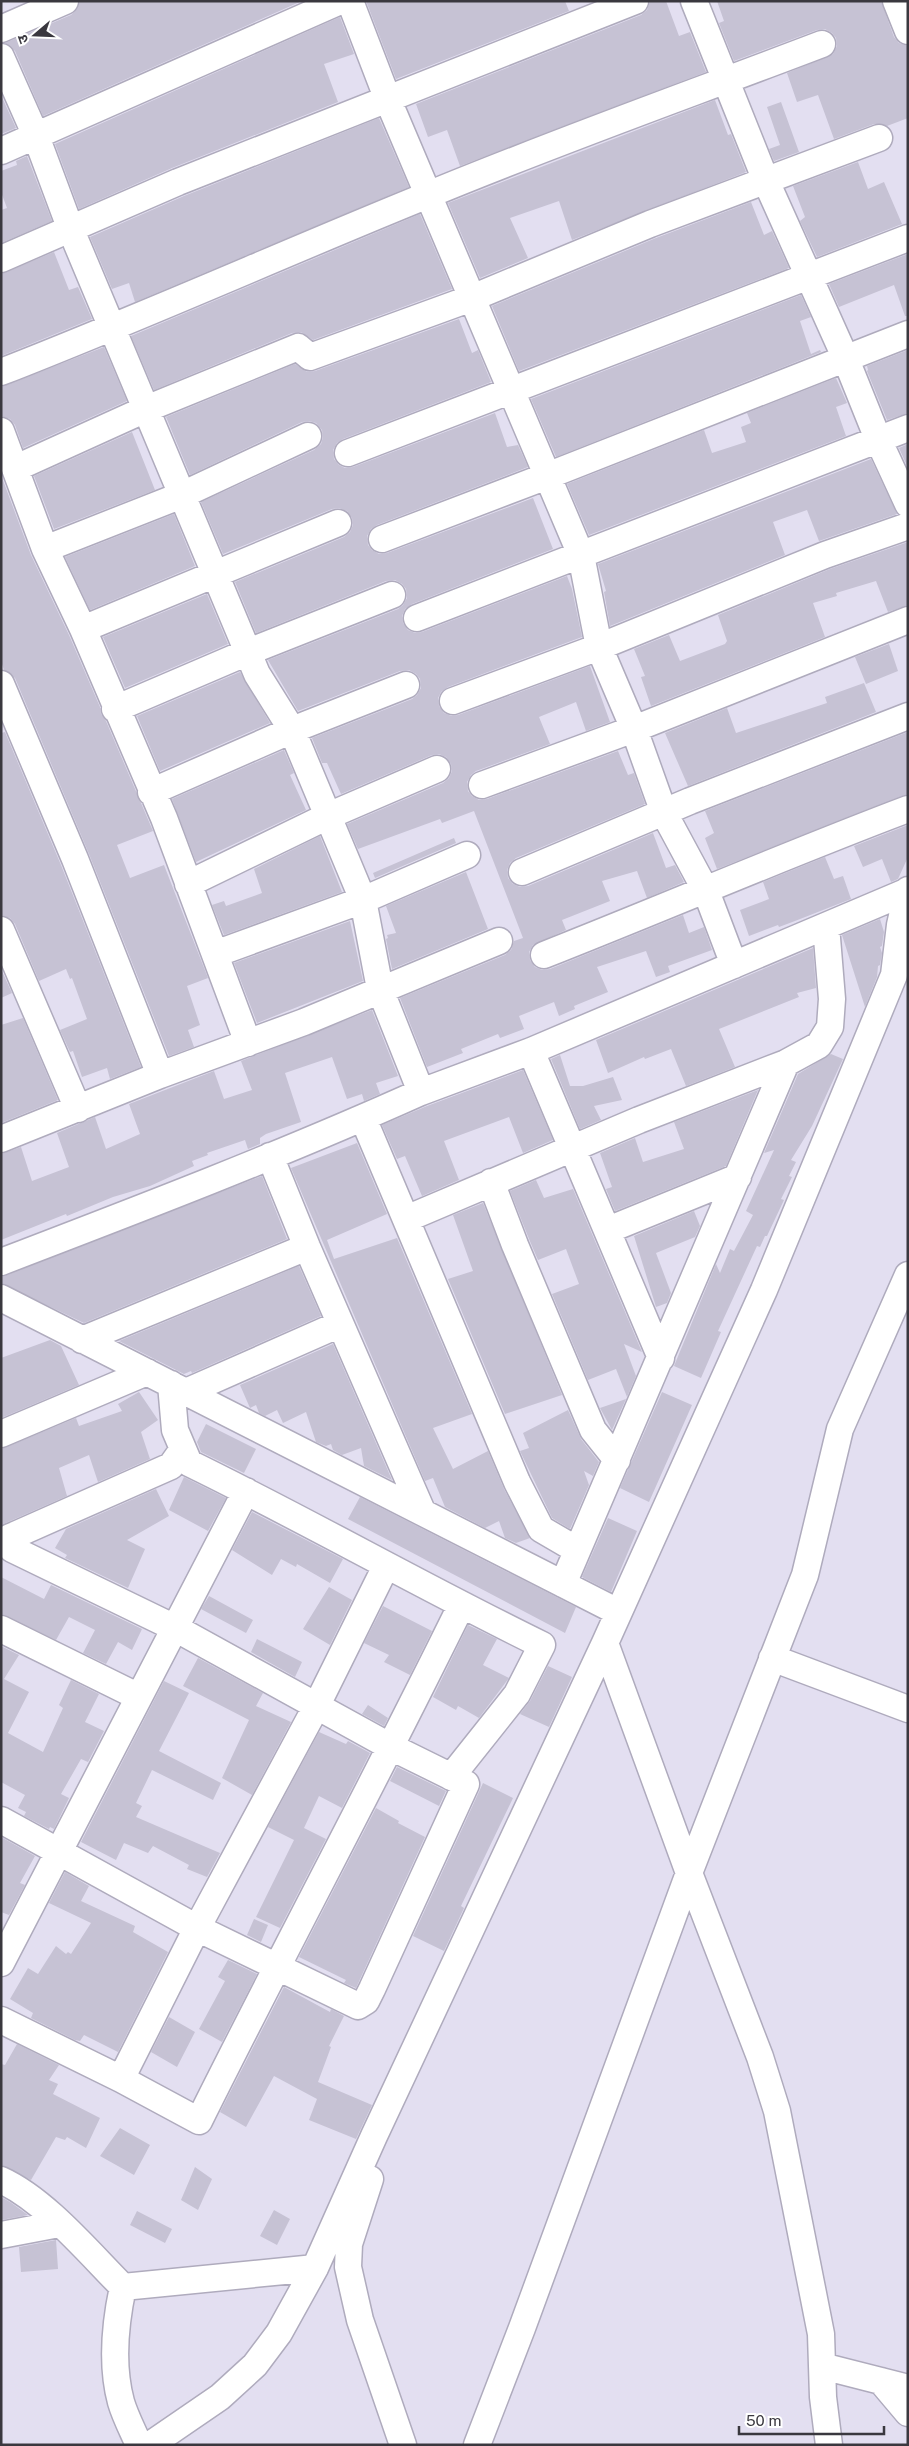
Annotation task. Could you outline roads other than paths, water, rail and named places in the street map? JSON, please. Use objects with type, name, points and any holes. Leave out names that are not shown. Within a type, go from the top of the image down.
[{"type":"street","points":[[1,29],[65,1]]},
{"type":"street","points":[[1,151],[340,1]]},
{"type":"street","points":[[350,1],[388,100],[581,555],[599,647],[634,729],[664,813],[706,891],[734,965]]},
{"type":"street","points":[[1,259],[178,182],[635,1]]},
{"type":"street","points":[[694,1],[766,181],[810,277],[878,439],[908,504]]},
{"type":"street","points":[[896,1],[908,31]]},
{"type":"street","points":[[1,372],[112,329],[428,195],[619,119],[822,44]]},
{"type":"street","points":[[1,57],[36,136],[71,230],[257,674],[292,730],[363,900],[380,989],[421,1092]]},
{"type":"street","points":[[16,468],[146,409],[298,346],[310,357],[472,298],[650,224],[879,138]]},
{"type":"street","points":[[348,453],[908,238]]},
{"type":"street","points":[[382,539],[908,334]]},
{"type":"street","points":[[418,618],[908,428]]},
{"type":"street","points":[[1,431],[45,549],[83,629],[115,709],[164,818],[248,1043]]},
{"type":"street","points":[[45,549],[182,495],[308,436]]},
{"type":"street","points":[[83,629],[338,523]]},
{"type":"street","points":[[453,701],[599,647],[825,555],[908,526]]},
{"type":"street","points":[[115,709],[248,652],[392,595]]},
{"type":"street","points":[[482,785],[634,729],[908,620]]},
{"type":"street","points":[[1,684],[75,859],[160,1075]]},
{"type":"street","points":[[151,792],[292,730],[406,685]]},
{"type":"street","points":[[522,872],[838,742],[908,716]]},
{"type":"street","points":[[188,884],[328,816],[437,769]]},
{"type":"street","points":[[544,955],[706,891],[819,842],[908,809]]},
{"type":"street","points":[[216,954],[363,900],[468,855]]},
{"type":"street","points":[[1,1262],[270,1156],[421,1092],[531,1051],[908,891]]},
{"type":"street","points":[[150,2445],[220,2397],[254,2365],[279,2333],[315,2268],[374,2136],[605,1642],[764,1290],[894,975],[900,925],[908,891]]},
{"type":"street","points":[[406,1219],[491,1182],[786,1063],[819,1045],[830,1027],[832,999],[826,926]]},
{"type":"street","points":[[1,930],[78,1109]]},
{"type":"street","points":[[1,1138],[160,1075],[304,1022],[499,941]]},
{"type":"street","points":[[531,1051],[574,1148],[661,1358]]},
{"type":"street","points":[[563,1584],[786,1063]]},
{"type":"street","points":[[363,1118],[517,1482],[541,1529],[577,1550]]},
{"type":"street","points":[[270,1156],[307,1247],[422,1511]]},
{"type":"street","points":[[608,1230],[738,1177]]},
{"type":"street","points":[[491,1182],[515,1246],[593,1430],[617,1460]]},
{"type":"street","points":[[82,1340],[307,1247]]},
{"type":"street","points":[[477,2445],[522,2328],[689,1873],[805,1575],[840,1429],[908,1275]]},
{"type":"street","points":[[1,1298],[618,1612]]},
{"type":"street","points":[[1,1322],[25,1311]]},
{"type":"street","points":[[179,1388],[340,1324]]},
{"type":"street","points":[[1,1434],[147,1372]]},
{"type":"street","points":[[179,1388],[175,1430],[188,1463],[246,1491],[461,1606],[542,1645],[518,1694],[451,1777]]},
{"type":"street","points":[[1,1820],[60,1850],[197,1928],[358,2006],[366,2001],[466,1784],[316,1707],[175,1628],[12,1549],[8,1541],[15,1535],[171,1466],[183,1449]]},
{"type":"street","points":[[1,1963],[10,1924],[60,1850],[246,1491]]},
{"type":"street","points":[[121,2078],[197,1928],[316,1707],[386,1566]]},
{"type":"street","points":[[1,2020],[121,2078],[199,2121],[276,1966],[392,1747],[461,1606]]},
{"type":"street","points":[[1,1629],[139,1697]]},
{"type":"street","points":[[605,1642],[689,1873],[760,2057],[777,2111],[822,2334],[822,2397],[829,2445]]},
{"type":"street","points":[[772,1658],[908,1709]]},
{"type":"street","points":[[374,2136],[371,2177],[349,2244],[348,2267],[360,2320],[403,2445]]},
{"type":"street","points":[[3,2182],[34,2201],[123,2287]]},
{"type":"street","points":[[1,2235],[59,2224]]},
{"type":"street","points":[[123,2287],[315,2268]]},
{"type":"street","points":[[123,2287],[115,2322],[116,2360],[121,2402],[139,2445]]},
{"type":"street","points":[[822,2366],[908,2388]]},
{"type":"street","points":[[881,2381],[908,2413]]}]
